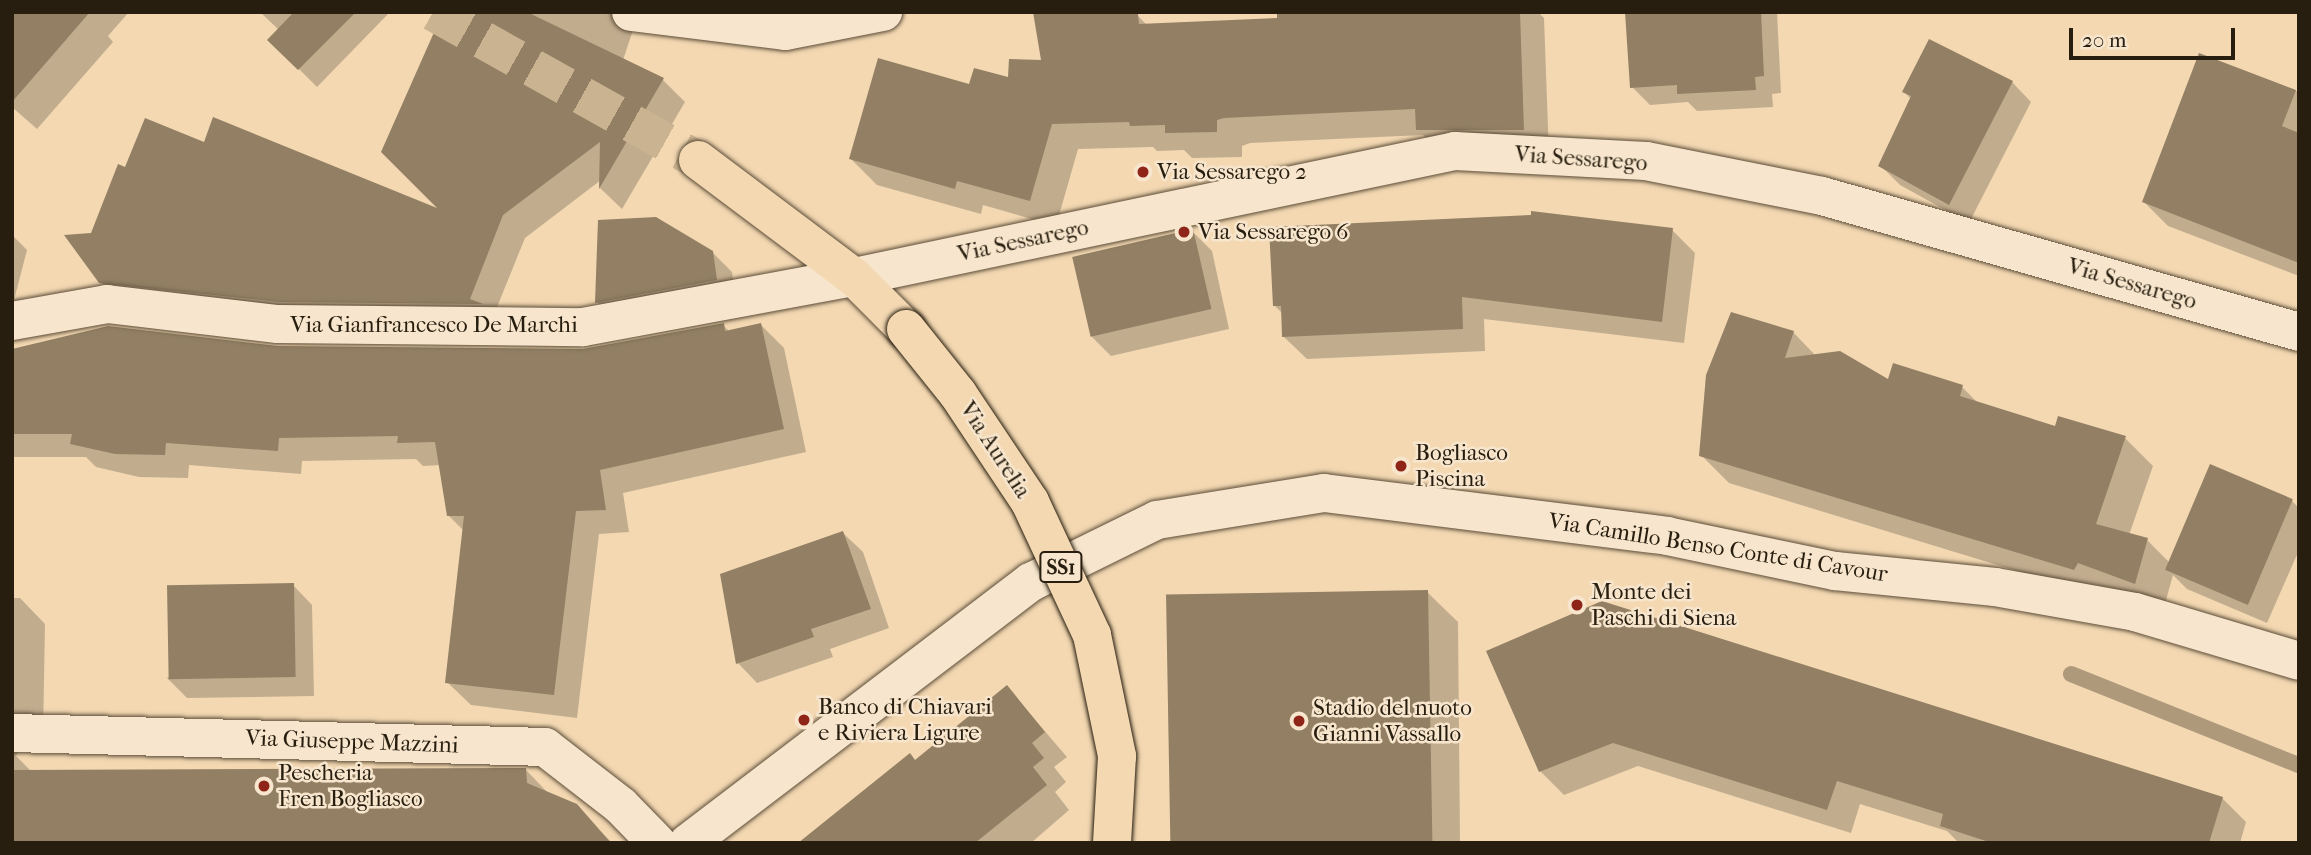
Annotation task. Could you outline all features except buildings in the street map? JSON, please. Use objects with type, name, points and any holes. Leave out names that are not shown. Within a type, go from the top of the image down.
[{"type":"main road","name":"Via Aurelia","points":[[698,160],[854,277],[906,329],[958,394],[1030,502],[1092,635],[1117,756],[1112,843]]},
{"type":"street","points":[[631,12],[785,32],[883,12]]},
{"type":"street","name":"Via Sessarego","points":[[854,277],[1455,152],[1646,161],[1822,196],[2299,332]]},
{"type":"street","name":"Via Gianfrancesco De Marchi","points":[[12,321],[107,304],[278,324],[583,327],[854,277]]},
{"type":"street","name":"Via Camillo Benso Conte di Cavour","points":[[688,843],[1031,582],[1157,520],[1324,493],[1667,536],[1835,571],[2020,591],[2135,612],[2299,661]]},
{"type":"street","name":"Via Giuseppe Mazzini","points":[[12,733],[545,747],[621,806],[657,843]]},
{"type":"waterway","points":[[2071,674],[2299,765]]},
{"type":"tunnel","points":[[433,12],[698,160]]},
{"type":"place","name":"Via Sessarego 2","points":[[1143,172]]},
{"type":"place","name":"Via Sessarego 6","points":[[1184,232]]},
{"type":"place","name":"Bogliasco Piscina","points":[[1401,466]]},
{"type":"place","name":"Monte dei Paschi di Siena","points":[[1577,605]]},
{"type":"place","name":"Banco di Chiavari e Riviera Ligure","points":[[804,720]]},
{"type":"place","name":"Stadio del nuoto Gianni Vassallo","points":[[1299,721]]},
{"type":"place","name":"Pescheria Fren Bogliasco","points":[[264,786]]}]
